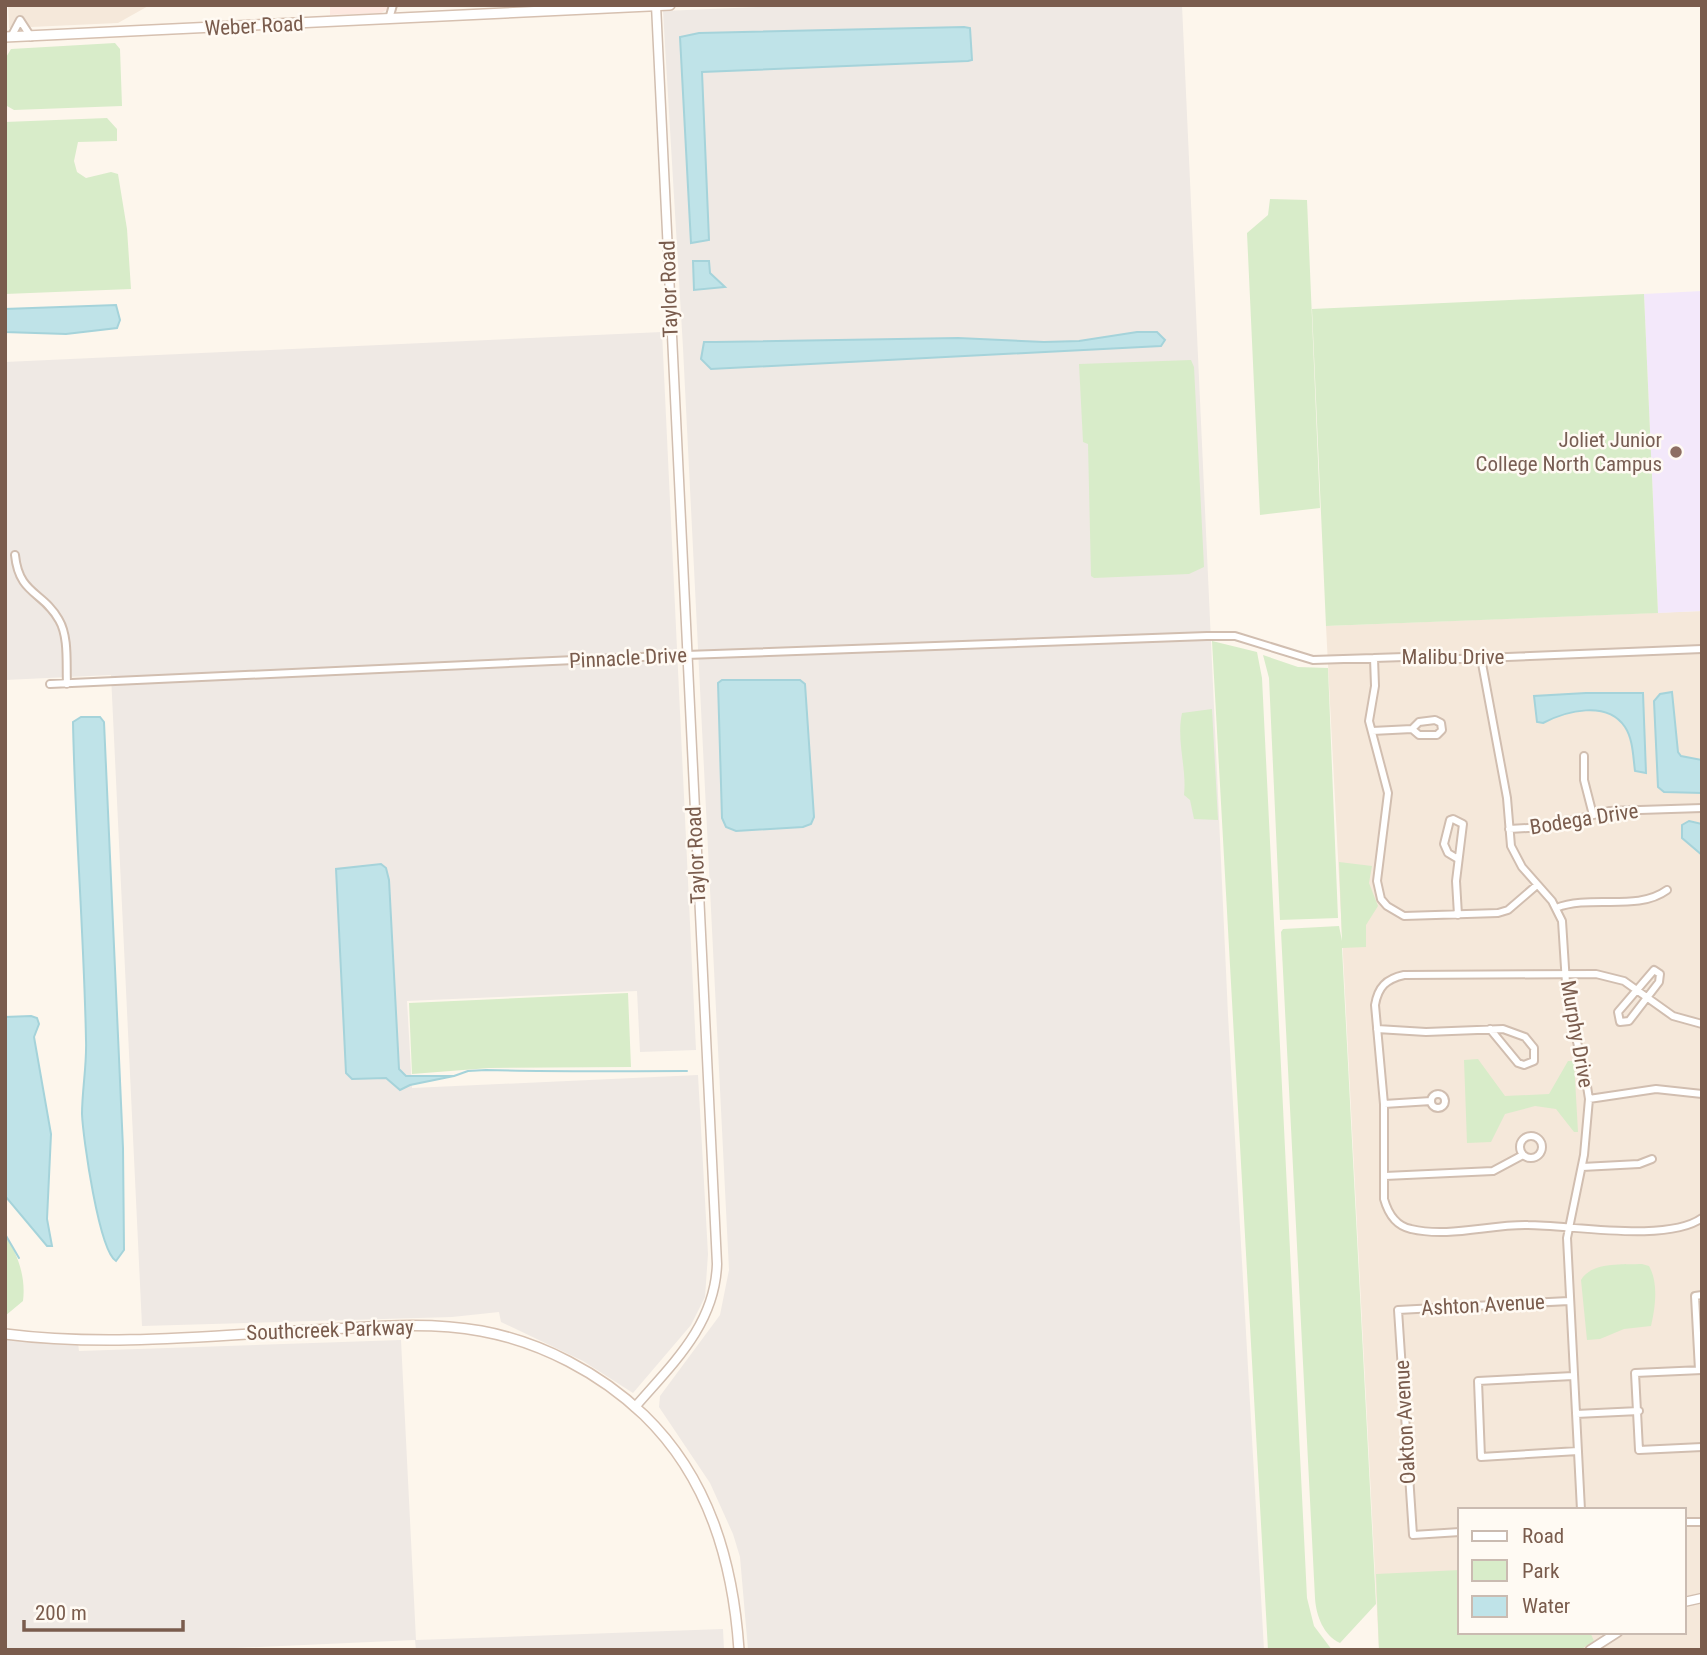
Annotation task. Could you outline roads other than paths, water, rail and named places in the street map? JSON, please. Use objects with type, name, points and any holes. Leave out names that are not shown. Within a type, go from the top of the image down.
[{"type":"main road","name":"Weber Road","points":[[8,37],[389,10],[670,5]]},
{"type":"main road","name":"Southcreek Parkway","points":[[5,1334],[70,1341],[409,1325],[459,1328],[525,1343],[558,1357],[607,1386],[635,1407]]},
{"type":"main road","points":[[635,1407],[672,1447],[711,1515],[731,1580],[739,1650]]},
{"type":"street","name":"Taylor Road","points":[[635,1407],[694,1337],[710,1305],[716,1274],[656,6]]},
{"type":"street","points":[[8,37],[20,20],[32,37]]},
{"type":"street","points":[[15,555],[17,572],[23,585],[52,609],[62,626],[67,684]]},
{"type":"street","name":"Pinnacle Drive","points":[[50,684],[686,654],[1207,636]]},
{"type":"street","name":"Malibu Drive","points":[[1207,636],[1235,636],[1313,660],[1435,656],[1481,658],[1702,649]]},
{"type":"street","points":[[1374,658],[1375,686],[1369,721],[1388,793],[1377,881],[1381,899],[1404,916],[1458,915],[1508,910],[1537,885]]},
{"type":"street","name":"Murphy Drive","points":[[1481,658],[1516,857],[1556,908],[1564,932],[1567,999],[1582,1054],[1588,1099],[1582,1167],[1567,1228],[1581,1508]]},
{"type":"street","points":[[1372,731],[1412,729]]},
{"type":"street","points":[[1584,756],[1584,780],[1593,815]]},
{"type":"street","name":"Bodega Drive","points":[[1509,829],[1546,827],[1623,810],[1702,808]]},
{"type":"street","points":[[1458,859],[1448,853],[1444,844],[1444,836],[1453,818],[1463,824],[1458,859],[1458,915]]},
{"type":"street","points":[[1556,908],[1575,902],[1654,899],[1667,890]]},
{"type":"street","points":[[1658,971],[1659,982],[1647,999],[1629,1021],[1620,1022],[1618,1012],[1635,989],[1649,973],[1658,971]]},
{"type":"street","points":[[1701,1220],[1670,1228],[1589,1231],[1526,1224],[1439,1231],[1410,1229],[1401,1225],[1387,1209],[1384,1104],[1375,1005],[1377,992],[1394,978],[1493,973],[1532,976],[1605,975],[1635,989],[1673,1016],[1702,1024]]},
{"type":"street","points":[[1377,1030],[1426,1032],[1490,1029],[1513,1031],[1525,1037],[1535,1051],[1534,1061],[1524,1065],[1518,1063],[1490,1029]]},
{"type":"street","points":[[1588,1099],[1656,1089],[1702,1094]]},
{"type":"street","points":[[1384,1104],[1431,1101]]},
{"type":"street","points":[[1385,1176],[1493,1171],[1521,1156]]},
{"type":"street","points":[[1582,1167],[1639,1164],[1652,1159]]},
{"type":"street","points":[[1702,1295],[1695,1296],[1700,1370],[1635,1373],[1639,1450],[1702,1447]]},
{"type":"street","name":"Ashton Avenue","points":[[1398,1310],[1569,1301]]},
{"type":"street","name":"Oakton Avenue","points":[[1398,1310],[1413,1535],[1458,1532]]},
{"type":"street","points":[[1573,1376],[1478,1381],[1481,1457],[1578,1451]]},
{"type":"street","points":[[1576,1414],[1639,1411]]},
{"type":"street","points":[[1600,1634],[1610,1650]]},
{"type":"street","points":[[1590,1650],[1615,1634]]},
{"type":"water","points":[[970,28],[972,60],[968,61],[702,72],[709,240],[691,243],[680,37],[699,33]]},
{"type":"water","points":[[693,261],[709,261],[710,273],[725,287],[694,290]]},
{"type":"water","points":[[116,305],[120,320],[117,328],[66,334],[5,332],[5,309]]},
{"type":"water","points":[[1137,332],[1157,332],[1165,340],[1161,346],[711,369],[701,359],[704,342],[958,338],[1044,342],[1079,341]]},
{"type":"water","points":[[722,680],[800,680],[805,684],[814,817],[811,824],[803,827],[736,831],[726,827],[722,818],[718,683]]},
{"type":"water","points":[[1672,692],[1678,752],[1681,756],[1702,760],[1702,793],[1664,792],[1658,787],[1654,701],[1660,694]]},
{"type":"water","points":[[1643,693],[1646,773],[1635,771],[1628,732],[1608,713],[1586,710],[1543,723],[1537,722],[1534,696]]},
{"type":"water","points":[[81,717],[100,717],[104,722],[123,1148],[124,1250],[116,1261],[110,1253],[98,1216],[82,1114],[86,1040],[73,722]]},
{"type":"water","points":[[1689,821],[1702,824],[1702,855],[1682,838],[1682,825]]},
{"type":"water","points":[[381,864],[386,868],[389,880],[399,1069],[406,1076],[454,1076],[410,1085],[400,1090],[386,1078],[352,1079],[346,1073],[336,869]]},
{"type":"water","points":[[5,1017],[37,1018],[39,1024],[34,1037],[51,1134],[47,1219],[52,1246],[47,1246],[5,1196]]},
{"type":"waterway","points":[[454,1076],[468,1071],[486,1070],[687,1071]]},
{"type":"waterway","points":[[5,1234],[19,1258]]},
{"type":"place","name":"Joliet Junior College North Campus","points":[[1676,452]]}]
